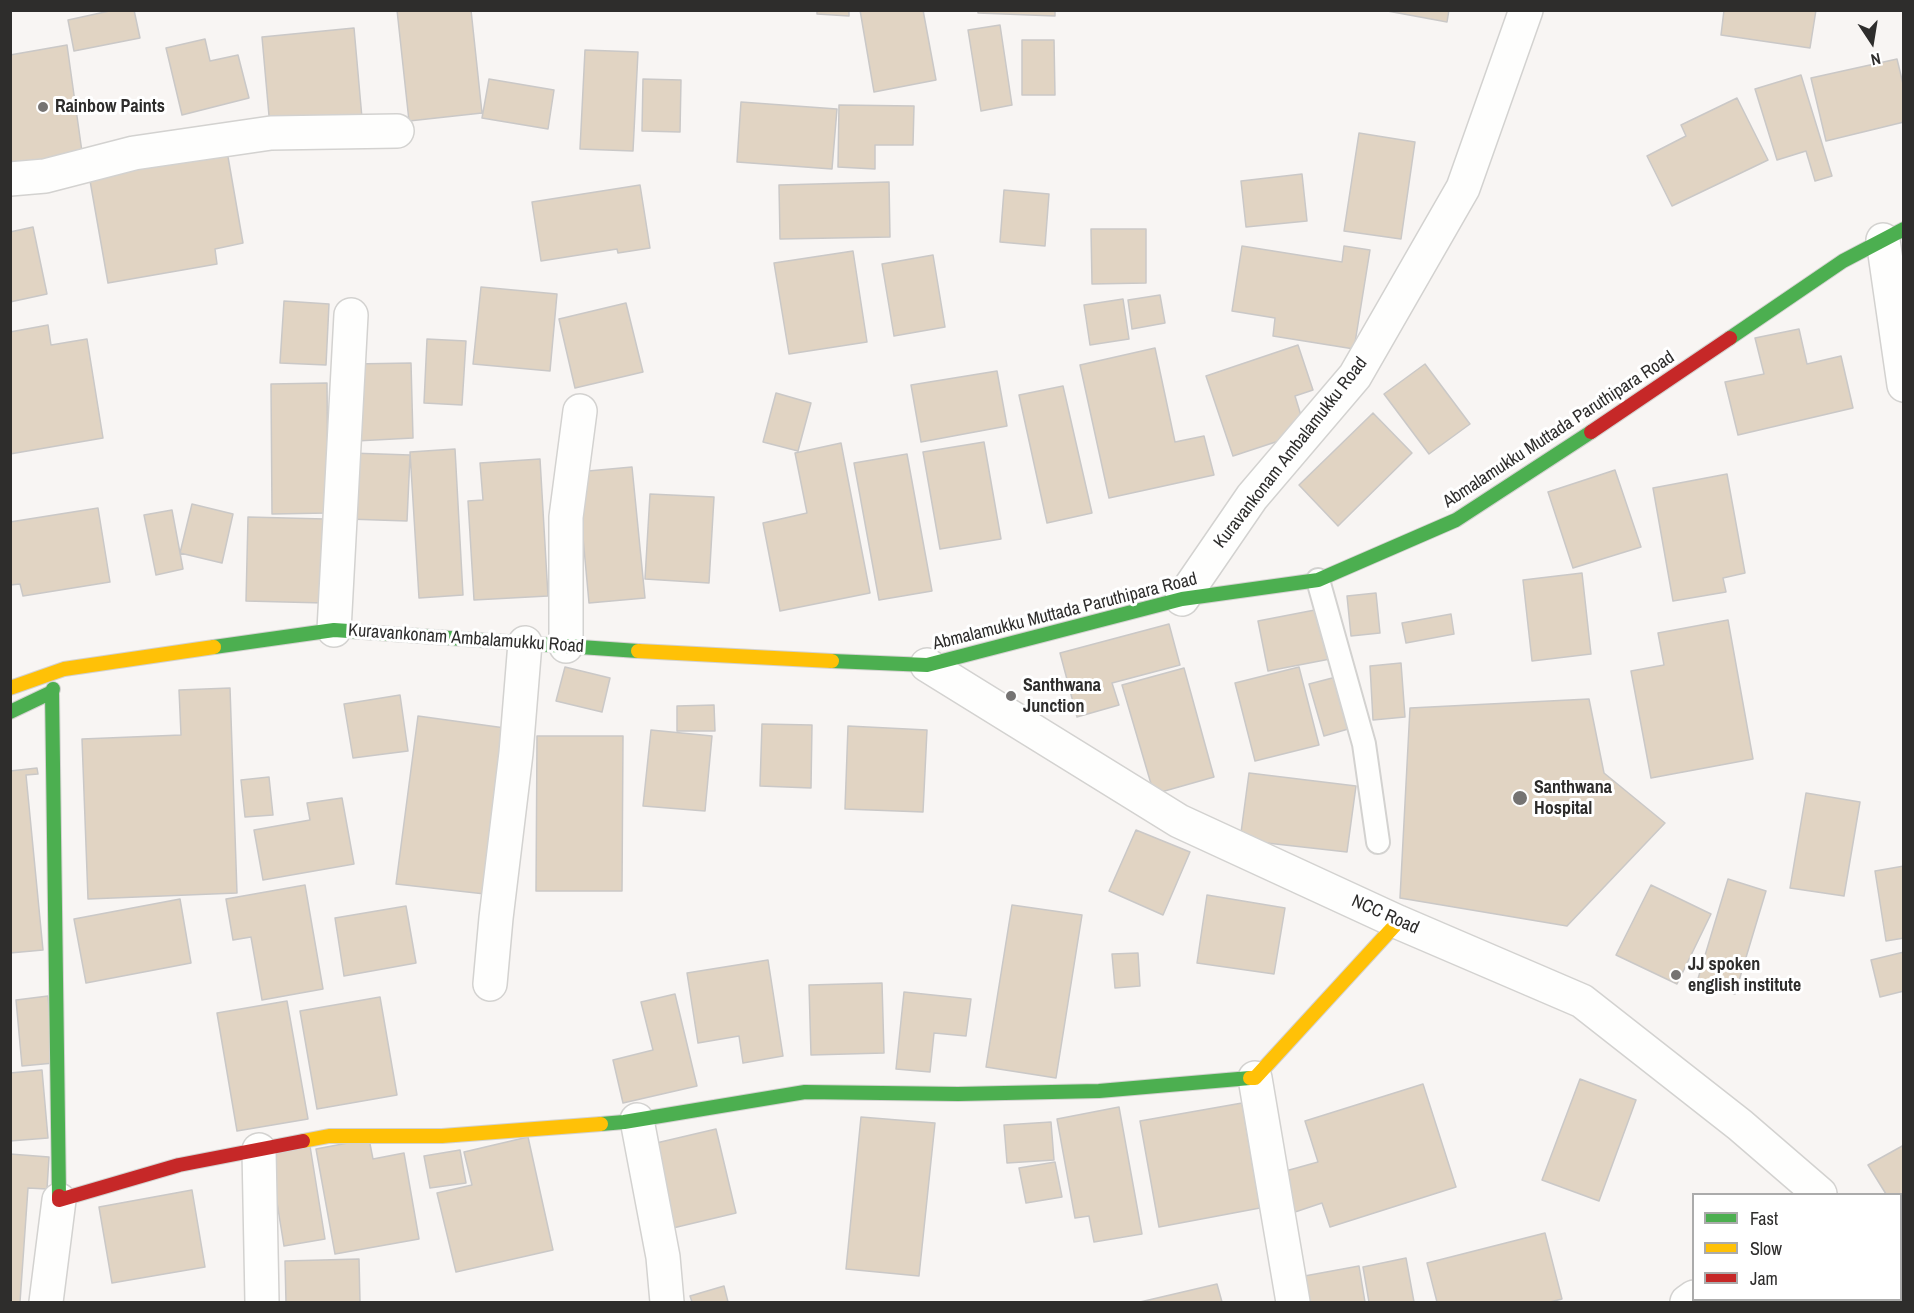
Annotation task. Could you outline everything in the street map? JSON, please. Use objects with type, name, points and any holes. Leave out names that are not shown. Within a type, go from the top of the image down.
[{"type":"main road","name":"Abmalamukku Muttada Paruthipara Road","points":[[927,665],[1182,598],[1318,580],[1456,520],[1577,442],[1843,261],[1893,235]]},
{"type":"main road","name":"Kuravankonam Ambalamukku Road","points":[[10,688],[64,669],[334,630],[710,656],[927,665]]},
{"type":"main road","points":[[21,670],[64,669],[52,692],[60,1200],[179,1165],[329,1136],[442,1136],[637,1120],[805,1092],[958,1094],[1099,1091],[1255,1078],[1398,922]]},
{"type":"main road","points":[[10,712],[52,692]]},
{"type":"street","name":"Kuravankonam Ambalamukku Road","points":[[1182,598],[1252,497],[1355,376],[1463,188],[1526,10]]},
{"type":"street","points":[[10,179],[45,176],[134,153],[270,133],[397,132]]},
{"type":"street","points":[[1893,235],[1904,385]]},
{"type":"street","points":[[334,630],[351,315]]},
{"type":"street","points":[[566,646],[566,517],[580,411]]},
{"type":"street","points":[[490,984],[516,753],[525,643]]},
{"type":"street","name":"NCC Road","points":[[927,665],[1179,821],[1398,922],[1582,1001],[1740,1125],[1808,1191]]},
{"type":"street","points":[[1255,1078],[1293,1302]]},
{"type":"street","points":[[637,1120],[663,1257],[667,1302]]},
{"type":"street","points":[[259,1150],[262,1302]]},
{"type":"street","points":[[46,1302],[60,1200]]},
{"type":"lane","points":[[1318,580],[1364,744],[1378,842]]},
{"type":"building","points":[[114,10],[134,10],[140,38],[74,51],[68,20]]},
{"type":"building","points":[[397,10],[471,10],[482,113],[409,121]]},
{"type":"building","points":[[817,10],[849,10],[849,16],[817,14]]},
{"type":"building","points":[[860,10],[923,10],[936,80],[874,92]]},
{"type":"building","points":[[978,10],[1055,10],[1055,16],[978,13]]},
{"type":"building","points":[[1382,10],[1449,10],[1447,22]]},
{"type":"building","points":[[1724,10],[1816,10],[1810,48],[1721,35]]},
{"type":"building","points":[[1000,25],[1012,105],[981,111],[968,30]]},
{"type":"building","points":[[354,28],[362,118],[270,127],[262,37]]},
{"type":"building","points":[[205,39],[210,61],[238,55],[249,98],[182,115],[166,48]]},
{"type":"building","points":[[1022,40],[1054,40],[1055,95],[1022,95]]},
{"type":"building","name":"Rainbow Paints","points":[[67,45],[83,159],[10,174],[10,55]]},
{"type":"building","points":[[585,50],[638,52],[633,151],[580,149]]},
{"type":"building","points":[[1897,59],[1904,88],[1904,122],[1826,141],[1811,78]]},
{"type":"building","points":[[1801,75],[1832,176],[1815,181],[1806,151],[1777,160],[1755,89]]},
{"type":"building","points":[[489,79],[554,90],[548,129],[482,118]]},
{"type":"building","points":[[643,79],[681,80],[680,132],[642,131]]},
{"type":"building","points":[[1737,98],[1768,160],[1672,206],[1647,156],[1686,136],[1681,125]]},
{"type":"building","points":[[741,102],[837,109],[832,169],[737,162]]},
{"type":"building","points":[[839,105],[914,106],[913,145],[875,145],[875,169],[838,167]]},
{"type":"building","points":[[1359,133],[1415,142],[1401,239],[1344,231]]},
{"type":"building","points":[[227,151],[243,243],[215,249],[217,264],[108,283],[89,175]]},
{"type":"building","points":[[1302,174],[1307,221],[1246,227],[1241,181]]},
{"type":"building","points":[[889,182],[890,237],[780,239],[779,185]]},
{"type":"building","points":[[640,185],[650,248],[618,253],[617,249],[541,261],[532,202]]},
{"type":"building","points":[[1004,190],[1049,194],[1045,246],[1000,242]]},
{"type":"building","points":[[33,227],[47,294],[10,302],[10,232]]},
{"type":"building","points":[[1091,229],[1146,229],[1146,283],[1092,284]]},
{"type":"building","points":[[1242,246],[1342,262],[1344,246],[1370,250],[1354,349],[1273,336],[1275,318],[1232,311]]},
{"type":"building","points":[[853,251],[867,342],[789,354],[774,263]]},
{"type":"building","points":[[933,255],[945,327],[894,336],[882,264]]},
{"type":"building","points":[[481,287],[557,294],[550,371],[473,364]]},
{"type":"building","points":[[1160,295],[1165,323],[1132,329],[1128,300]]},
{"type":"building","points":[[1123,299],[1129,339],[1090,345],[1084,305]]},
{"type":"building","points":[[284,301],[329,304],[326,365],[280,363]]},
{"type":"building","points":[[626,303],[643,372],[575,388],[559,319]]},
{"type":"building","points":[[48,325],[51,345],[87,339],[103,438],[10,454],[10,332]]},
{"type":"building","points":[[1799,329],[1807,364],[1841,356],[1853,408],[1738,435],[1725,382],[1764,374],[1755,338]]},
{"type":"building","points":[[427,339],[466,341],[462,405],[424,403]]},
{"type":"building","points":[[1298,345],[1313,390],[1295,396],[1306,432],[1233,456],[1206,376]]},
{"type":"building","points":[[1155,348],[1175,442],[1204,436],[1214,475],[1109,498],[1080,365]]},
{"type":"building","points":[[411,363],[413,438],[356,441],[353,364]]},
{"type":"building","points":[[1425,364],[1470,424],[1429,454],[1384,394]]},
{"type":"building","points":[[997,371],[1007,426],[921,442],[911,385]]},
{"type":"building","points":[[327,383],[328,513],[272,514],[271,384]]},
{"type":"building","points":[[1063,386],[1092,513],[1047,523],[1019,395]]},
{"type":"building","points":[[776,393],[811,403],[798,451],[763,442]]},
{"type":"building","points":[[1373,413],[1412,453],[1338,526],[1299,485]]},
{"type":"building","points":[[984,442],[1001,539],[940,549],[923,452]]},
{"type":"building","points":[[841,443],[870,593],[780,611],[763,523],[807,513],[795,453]]},
{"type":"building","points":[[455,449],[463,595],[419,598],[410,452]]},
{"type":"building","points":[[350,453],[410,455],[407,521],[348,519]]},
{"type":"building","points":[[907,454],[932,591],[879,600],[854,463]]},
{"type":"building","points":[[540,459],[548,596],[474,600],[468,501],[483,500],[480,463]]},
{"type":"building","points":[[632,467],[645,598],[589,603],[577,472]]},
{"type":"building","points":[[1615,470],[1641,547],[1573,568],[1548,492]]},
{"type":"building","points":[[1727,474],[1745,573],[1723,578],[1726,592],[1673,601],[1653,488]]},
{"type":"building","points":[[650,494],[714,497],[709,583],[645,579]]},
{"type":"building","points":[[192,504],[233,514],[222,563],[180,553]]},
{"type":"building","points":[[98,508],[110,582],[23,596],[20,584],[10,585],[10,522]]},
{"type":"building","points":[[172,510],[183,569],[156,575],[144,515]]},
{"type":"building","points":[[248,517],[325,519],[324,603],[246,601]]},
{"type":"building","points":[[1582,573],[1591,654],[1532,661],[1523,580]]},
{"type":"building","points":[[1376,593],[1380,633],[1351,636],[1347,596]]},
{"type":"building","points":[[1320,609],[1330,659],[1268,671],[1258,621]]},
{"type":"building","points":[[1451,614],[1454,634],[1406,643],[1402,623]]},
{"type":"building","points":[[1728,620],[1753,759],[1651,778],[1631,671],[1664,665],[1658,633]]},
{"type":"building","points":[[1169,624],[1180,665],[1112,683],[1119,705],[1077,717],[1060,653]]},
{"type":"building","points":[[1401,663],[1405,717],[1373,720],[1370,666]]},
{"type":"building","points":[[565,667],[610,678],[602,712],[556,701]]},
{"type":"building","points":[[1299,667],[1319,745],[1255,761],[1235,683]]},
{"type":"building","points":[[1184,668],[1214,777],[1154,794],[1122,685]]},
{"type":"building","points":[[1340,676],[1355,727],[1324,736],[1309,684]]},
{"type":"building","points":[[230,688],[237,893],[88,899],[82,739],[181,735],[179,690]]},
{"type":"building","points":[[400,695],[408,751],[353,758],[344,704]]},
{"type":"building","name":"Santhwana Hospital","points":[[1589,699],[1604,773],[1665,823],[1567,926],[1400,898],[1410,708]]},
{"type":"building","points":[[714,705],[715,731],[677,731],[677,706]]},
{"type":"building","points":[[418,716],[505,728],[485,894],[396,884]]},
{"type":"building","points":[[762,724],[812,725],[811,788],[760,786]]},
{"type":"building","points":[[848,726],[927,730],[923,812],[845,809]]},
{"type":"building","points":[[651,730],[712,736],[705,811],[643,806]]},
{"type":"building","points":[[537,736],[623,736],[622,891],[536,891]]},
{"type":"building","points":[[37,768],[38,774],[26,775],[43,950],[10,953],[10,771]]},
{"type":"building","points":[[1249,773],[1356,786],[1347,852],[1240,840]]},
{"type":"building","points":[[269,777],[273,815],[245,817],[241,780]]},
{"type":"building","points":[[1806,793],[1860,802],[1844,896],[1790,888]]},
{"type":"building","points":[[342,798],[354,864],[263,880],[254,830],[310,820],[307,803]]},
{"type":"building","points":[[1136,830],[1190,852],[1163,915],[1109,891]]},
{"type":"building","points":[[1904,866],[1904,938],[1886,941],[1875,871]]},
{"type":"building","points":[[1728,879],[1766,891],[1735,994],[1697,982]]},
{"type":"building","points":[[305,885],[323,989],[262,1000],[251,937],[233,940],[226,899]]},
{"type":"building","points":[[1651,885],[1711,914],[1677,984],[1616,955]]},
{"type":"building","points":[[1207,895],[1285,908],[1274,974],[1197,963]]},
{"type":"building","points":[[180,899],[191,963],[86,983],[74,919]]},
{"type":"building","points":[[1012,905],[1082,915],[1056,1078],[986,1067]]},
{"type":"building","points":[[406,906],[416,963],[344,976],[335,918]]},
{"type":"building","points":[[1904,952],[1904,991],[1880,997],[1871,960]]},
{"type":"building","points":[[1138,953],[1140,986],[1115,988],[1112,954]]},
{"type":"building","points":[[768,960],[783,1056],[743,1063],[739,1036],[698,1043],[687,973]]},
{"type":"building","points":[[882,983],[884,1053],[811,1055],[809,985]]},
{"type":"building","points":[[904,992],[971,999],[966,1036],[934,1033],[930,1072],[896,1069]]},
{"type":"building","points":[[675,994],[697,1086],[623,1103],[613,1060],[653,1050],[641,1002]]},
{"type":"building","points":[[48,996],[54,1063],[22,1066],[16,1000]]},
{"type":"building","points":[[380,997],[397,1095],[317,1109],[300,1011]]},
{"type":"building","points":[[287,1001],[308,1119],[237,1131],[217,1013]]},
{"type":"building","points":[[42,1070],[48,1138],[10,1141],[10,1073]]},
{"type":"building","points":[[1580,1079],[1636,1100],[1599,1201],[1542,1180]]},
{"type":"building","points":[[1423,1084],[1456,1187],[1330,1227],[1322,1203],[1295,1212],[1282,1172],[1318,1162],[1305,1121]]},
{"type":"building","points":[[1242,1103],[1260,1208],[1159,1227],[1140,1121]]},
{"type":"building","points":[[1119,1107],[1142,1234],[1094,1242],[1089,1216],[1075,1218],[1057,1119]]},
{"type":"building","points":[[861,1117],[935,1123],[919,1276],[846,1269]]},
{"type":"building","points":[[1051,1122],[1054,1160],[1007,1163],[1004,1125]]},
{"type":"building","points":[[716,1129],[736,1213],[673,1228],[652,1144]]},
{"type":"building","points":[[528,1137],[553,1250],[456,1272],[437,1193],[472,1185],[464,1152]]},
{"type":"building","points":[[369,1139],[373,1159],[404,1153],[419,1239],[335,1254],[316,1149]]},
{"type":"building","points":[[1904,1145],[1904,1216],[1902,1217],[1902,1193],[1885,1193],[1868,1165]]},
{"type":"building","points":[[310,1146],[325,1239],[284,1246],[269,1153]]},
{"type":"building","points":[[460,1150],[466,1183],[430,1188],[424,1156]]},
{"type":"building","points":[[10,1154],[49,1157],[47,1189],[28,1188],[20,1302],[10,1302]]},
{"type":"building","points":[[1055,1162],[1062,1197],[1026,1203],[1019,1168]]},
{"type":"building","points":[[192,1190],[205,1267],[112,1283],[99,1207]]},
{"type":"building","points":[[1545,1233],[1562,1299],[1550,1302],[1437,1302],[1427,1263]]},
{"type":"building","points":[[1406,1258],[1414,1302],[1369,1302],[1363,1267]]},
{"type":"building","points":[[359,1259],[360,1302],[286,1302],[285,1261]]},
{"type":"building","points":[[1359,1266],[1365,1302],[1304,1302],[1299,1277]]},
{"type":"building","points":[[1217,1284],[1222,1302],[1140,1302]]},
{"type":"building","points":[[724,1286],[728,1302],[692,1302],[690,1296]]},
{"type":"traffic: fast","points":[[1730,338],[1843,261],[1904,229]]},
{"type":"traffic: fast","points":[[832,661],[927,665],[1182,599],[1318,580],[1456,520],[1591,432]]},
{"type":"traffic: fast","points":[[214,647],[334,630],[638,651]]},
{"type":"traffic: fast","points":[[10,712],[52,692],[53,689]]},
{"type":"traffic: fast","points":[[52,692],[59,1196]]},
{"type":"traffic: fast","points":[[601,1124],[805,1092],[958,1094],[1099,1091],[1250,1078]]},
{"type":"traffic: slow","points":[[10,688],[64,669],[214,647]]},
{"type":"traffic: slow","points":[[638,651],[832,661]]},
{"type":"traffic: slow","points":[[1250,1078],[1255,1078],[1398,922]]},
{"type":"traffic: slow","points":[[303,1141],[329,1136],[442,1136],[601,1124]]},
{"type":"traffic: jam","points":[[1591,432],[1730,338]]},
{"type":"traffic: jam","points":[[59,1196],[59,1200],[179,1165],[303,1141]]},
{"type":"place","name":"Rainbow Paints","points":[[43,107]]},
{"type":"place","name":"Santhwana Junction","points":[[1011,696]]},
{"type":"place","name":"Santhwana Hospital","points":[[1520,798]]},
{"type":"place","name":"JJ spoken english institute","points":[[1676,975]]}]
